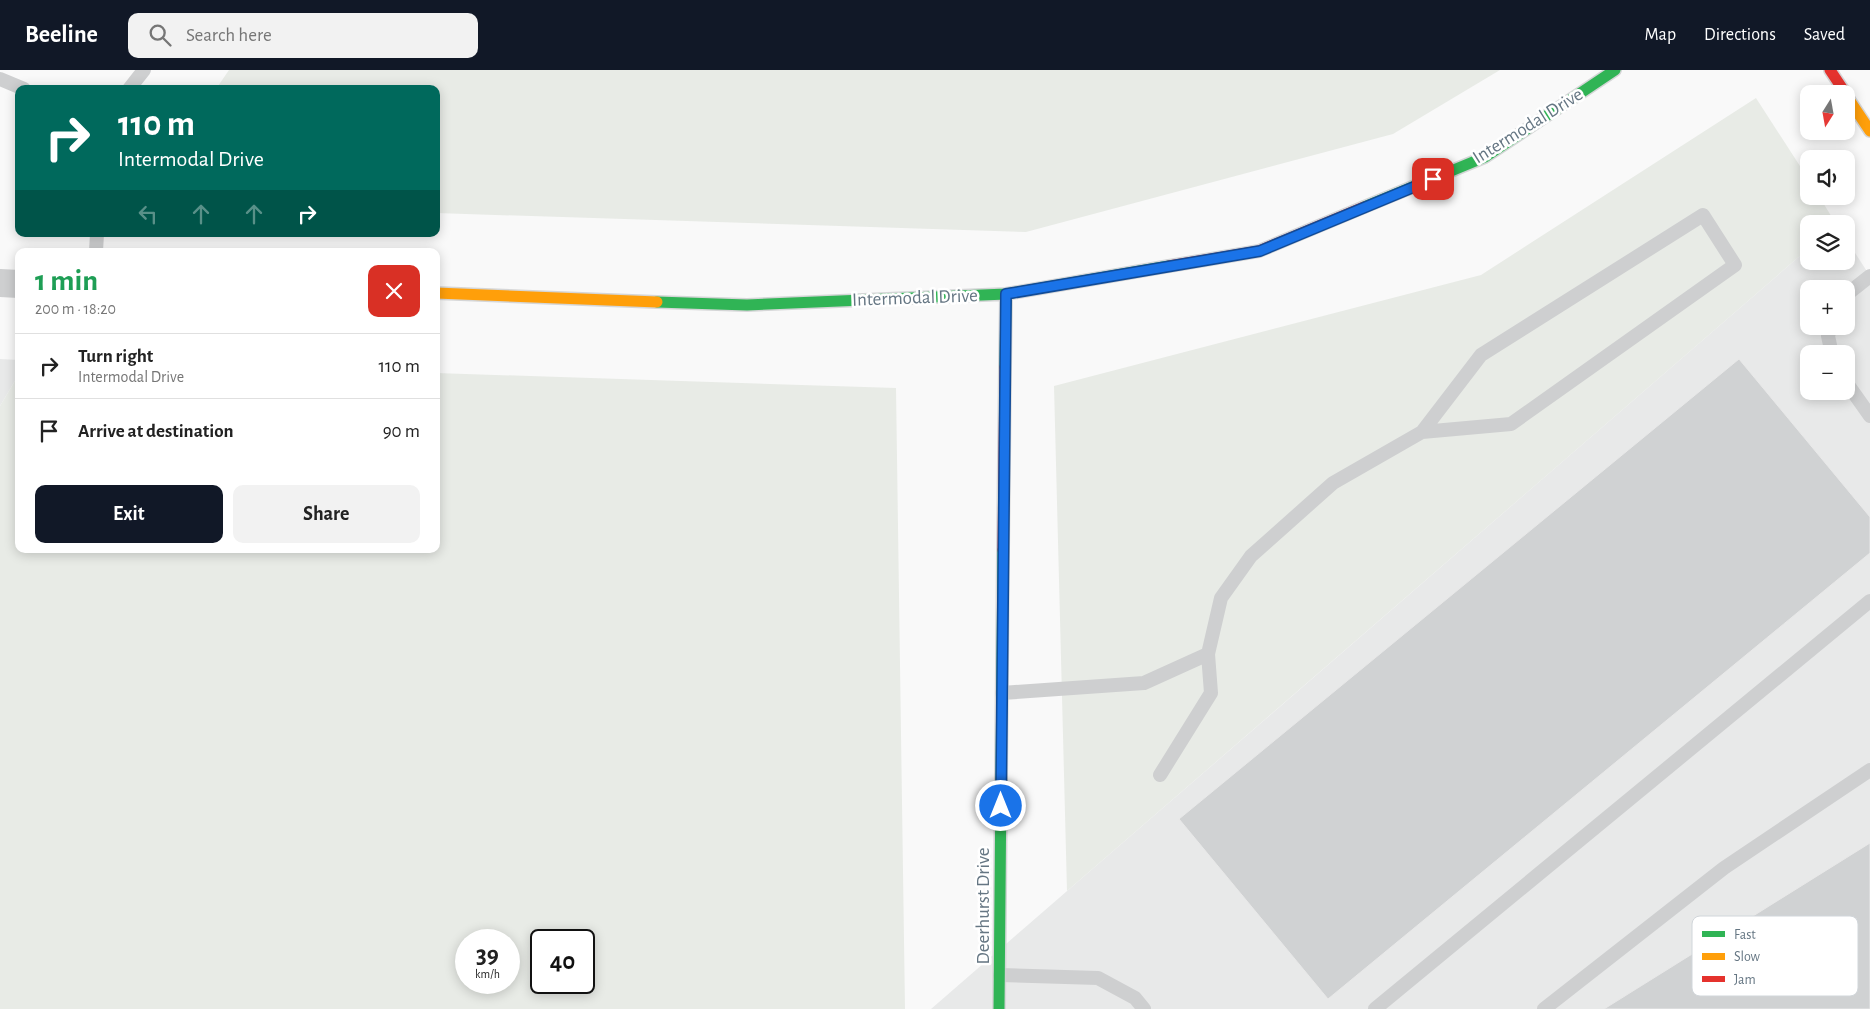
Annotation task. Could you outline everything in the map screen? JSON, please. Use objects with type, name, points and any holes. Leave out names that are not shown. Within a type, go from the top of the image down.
[{"type":"street","name":"Intermodal Drive","points":[[440,293],[747,304],[1006,294],[1260,251],[1485,157],[1616,70]]},
{"type":"street","points":[[1830,70],[1840,85]]},
{"type":"street","points":[[1855,108],[1870,131]]},
{"type":"street","points":[[0,283],[15,284]]},
{"type":"street","name":"Deerhurst Drive","points":[[999,1009],[1006,294]]},
{"type":"lane","points":[[132,85],[144,70]]},
{"type":"lane","points":[[0,79],[15,85]]},
{"type":"lane","points":[[1160,775],[1211,693],[1208,654],[1221,598],[1251,556],[1333,483],[1422,432],[1481,355],[1703,215],[1735,265],[1511,424],[1422,432]]},
{"type":"lane","points":[[1855,288],[1870,276]]},
{"type":"lane","points":[[1855,395],[1870,416]]},
{"type":"lane","points":[[1375,1009],[1870,601]]},
{"type":"lane","points":[[1002,693],[1144,683],[1208,654]]},
{"type":"lane","points":[[1544,1009],[1724,868],[1870,770]]},
{"type":"lane","points":[[1000,975],[1098,978],[1135,998],[1144,1009]]},
{"type":"shaded area","points":[[229,70],[1500,70],[1393,134],[1026,232],[440,213],[440,85],[219,85]]},
{"type":"shaded area","points":[[1756,98],[1800,166],[1800,205],[1824,205],[1831,215],[1800,215],[1800,256],[1067,891],[1054,386],[1481,275]]},
{"type":"shaded area","points":[[1855,253],[1870,276],[1870,1009],[931,1009],[1800,256],[1800,270],[1855,270]]},
{"type":"shaded area","points":[[0,359],[15,360],[15,381],[0,406]]},
{"type":"shaded area","points":[[440,373],[896,388],[905,1009],[0,1009],[0,406],[15,381],[15,553],[440,553]]},
{"type":"building","points":[[1739,359],[1870,517],[1870,553],[1328,999],[1179,819]]},
{"type":"building","points":[[1870,843],[1870,1009],[1604,1009],[1692,954],[1692,996],[1858,996],[1858,916],[1753,916]]},
{"type":"traffic: fast","points":[[1364,207],[1485,157],[1615,70]]},
{"type":"traffic: fast","points":[[657,302],[747,305],[1006,294],[1169,266]]},
{"type":"traffic: fast","points":[[1005,367],[1006,294]]},
{"type":"traffic: fast","points":[[999,1009],[1003,550]]},
{"type":"traffic: slow","points":[[1855,108],[1870,131]]},
{"type":"traffic: slow","points":[[440,293],[657,302]]},
{"type":"traffic: jam","points":[[1830,70],[1840,85]]},
{"type":"traffic: jam","points":[[1169,266],[1259,251],[1364,207]]},
{"type":"traffic: jam","points":[[1003,550],[1005,367]]},
{"type":"route","points":[[1001,806],[1006,294],[1260,251],[1433,179]]}]
